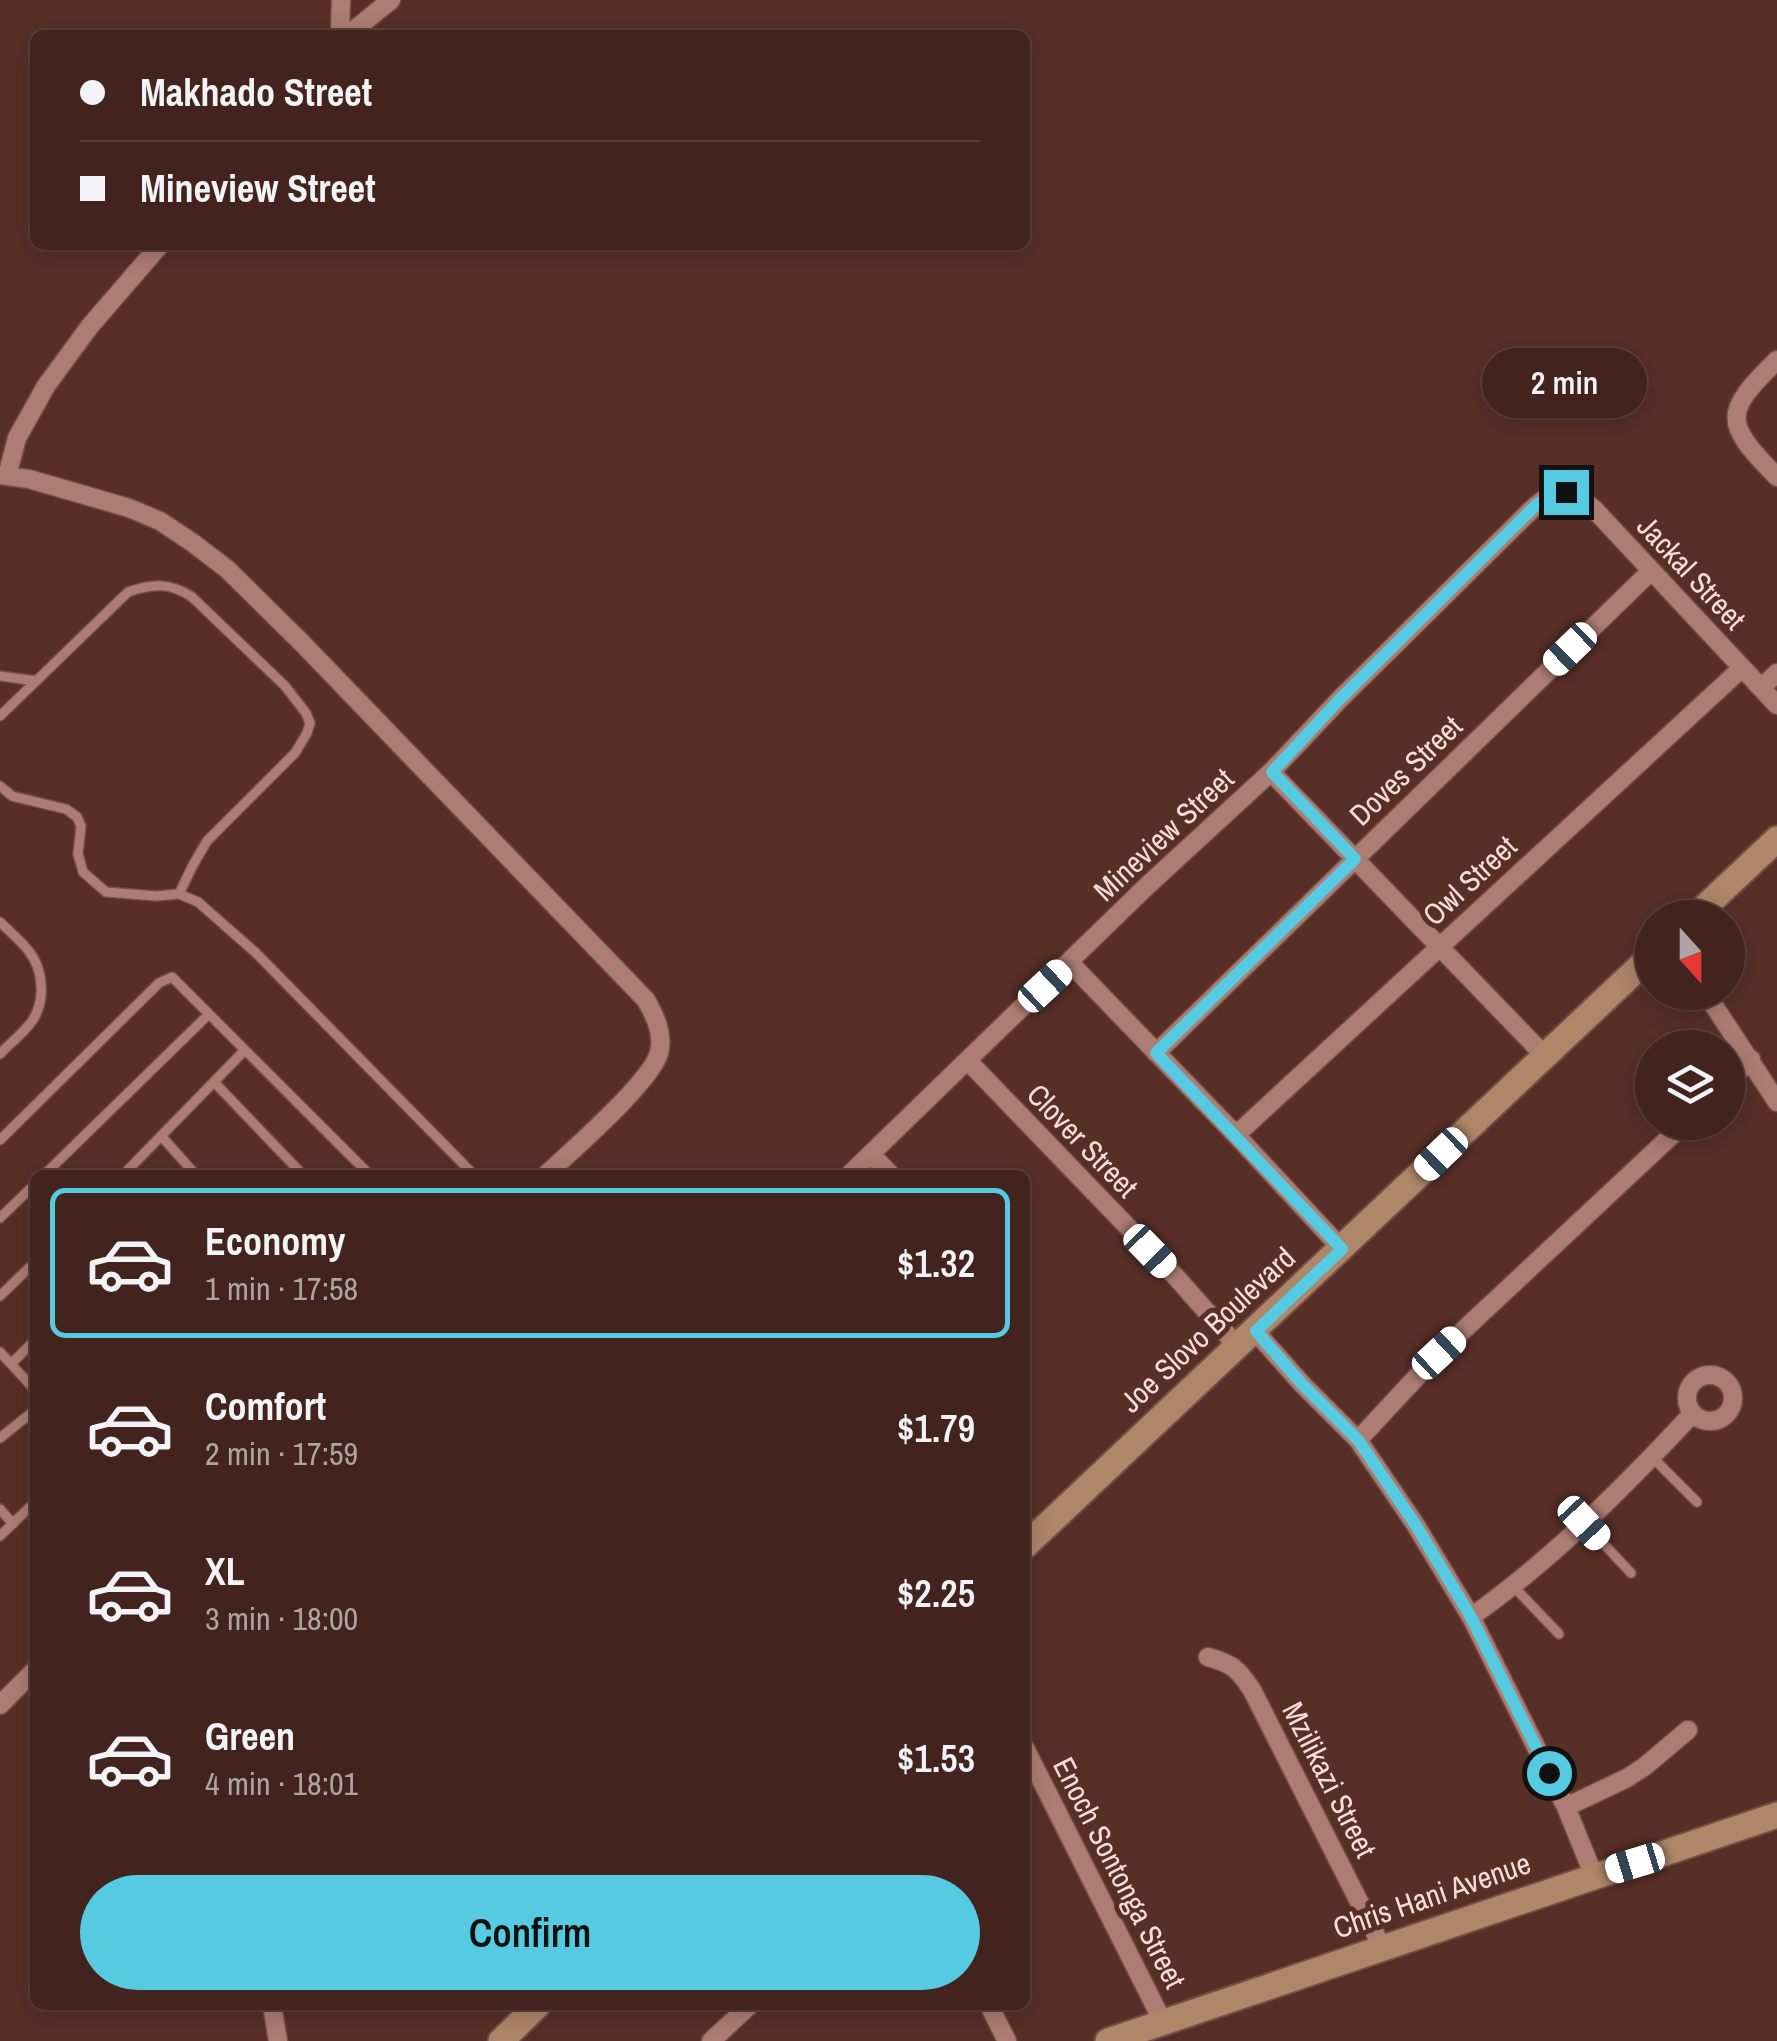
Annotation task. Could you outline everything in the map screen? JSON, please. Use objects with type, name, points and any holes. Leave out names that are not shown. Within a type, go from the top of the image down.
[{"type":"street","points":[[340,0],[340,30]]},
{"type":"street","points":[[353,30],[392,0]]},
{"type":"street","points":[[156,250],[90,326],[46,386],[18,438],[4,475],[30,479],[160,521],[226,569],[302,642],[646,1000],[660,1034],[658,1056],[634,1090],[551,1170]]},
{"type":"street","points":[[1777,360],[1740,398],[1735,416],[1745,439],[1777,477]]},
{"type":"street","name":"Mineview Street","points":[[855,1170],[1148,886],[1272,772],[1536,505],[1556,492],[1566,492],[1580,498],[1605,522]]},
{"type":"street","name":"Jackal Street","points":[[1605,522],[1777,705]]},
{"type":"street","name":"Doves Street","points":[[1156,1053],[1651,570]]},
{"type":"street","name":"Owl Street","points":[[1236,1134],[1742,668]]},
{"type":"street","points":[[1761,688],[1777,672]]},
{"type":"street","points":[[1272,772],[1544,1055]]},
{"type":"street","points":[[1712,900],[1777,839]]},
{"type":"street","points":[[1070,963],[1342,1249]]},
{"type":"street","name":"Joe Slovo Boulevard","points":[[1030,1541],[1635,971]]},
{"type":"street","points":[[1717,1010],[1777,1102]]},
{"type":"street","points":[[1745,1065],[1750,1060]]},
{"type":"street","name":"Clover Street","points":[[968,1061],[1176,1277],[1302,1384],[1358,1440],[1471,1617],[1566,1807],[1594,1876]]},
{"type":"street","points":[[1358,1440],[1439,1353],[1667,1140]]},
{"type":"street","points":[[871,1154],[886,1170]]},
{"type":"street","points":[[1471,1617],[1514,1587],[1584,1523],[1693,1413]]},
{"type":"street","name":"Mzilikazi Street","points":[[1208,1657],[1230,1663],[1252,1690],[1382,1948]]},
{"type":"street","points":[[0,1705],[30,1675]]},
{"type":"street","points":[[1566,1807],[1627,1778],[1688,1730]]},
{"type":"street","name":"Enoch Sontonga Street","points":[[1030,1758],[1164,2022]]},
{"type":"street","name":"Chris Hani Avenue","points":[[1108,2041],[1777,1815]]},
{"type":"street","points":[[273,2010],[278,2041]]},
{"type":"street","points":[[501,2041],[528,2010]]},
{"type":"street","points":[[711,2041],[745,2010]]},
{"type":"street","points":[[992,2010],[1008,2041]]},
{"type":"lane","points":[[0,716],[128,592],[145,586],[180,588],[285,686],[306,712],[308,733],[295,753],[207,840],[180,894]]},
{"type":"lane","points":[[0,676],[36,681]]},
{"type":"lane","points":[[0,786],[12,796],[66,808],[78,816],[78,854],[83,872],[106,892],[180,894],[198,902],[255,952],[469,1170]]},
{"type":"lane","points":[[0,922],[30,952],[38,966],[42,993],[31,1023],[0,1054]]},
{"type":"lane","points":[[0,1140],[160,983],[172,978],[365,1170]]},
{"type":"lane","points":[[49,1170],[209,1014]]},
{"type":"lane","points":[[128,1170],[245,1050]]},
{"type":"lane","points":[[215,1083],[298,1170]]},
{"type":"lane","points":[[162,1137],[192,1170]]},
{"type":"lane","points":[[0,1218],[30,1189]]},
{"type":"lane","points":[[0,1296],[30,1267]]},
{"type":"lane","points":[[11,1364],[30,1345]]},
{"type":"lane","points":[[0,1352],[30,1385]]},
{"type":"lane","points":[[0,1438],[30,1414]]},
{"type":"lane","points":[[1652,1457],[1697,1502]]},
{"type":"lane","points":[[0,1536],[30,1507]]},
{"type":"lane","points":[[0,1509],[13,1524]]},
{"type":"lane","points":[[1584,1523],[1631,1573]]},
{"type":"lane","points":[[1514,1587],[1560,1634]]},
{"type":"route","points":[[1549,1773],[1471,1617],[1415,1524],[1358,1440],[1256,1331],[1342,1249],[1156,1053],[1355,859],[1272,772],[1536,505],[1556,492],[1566,492]]}]
